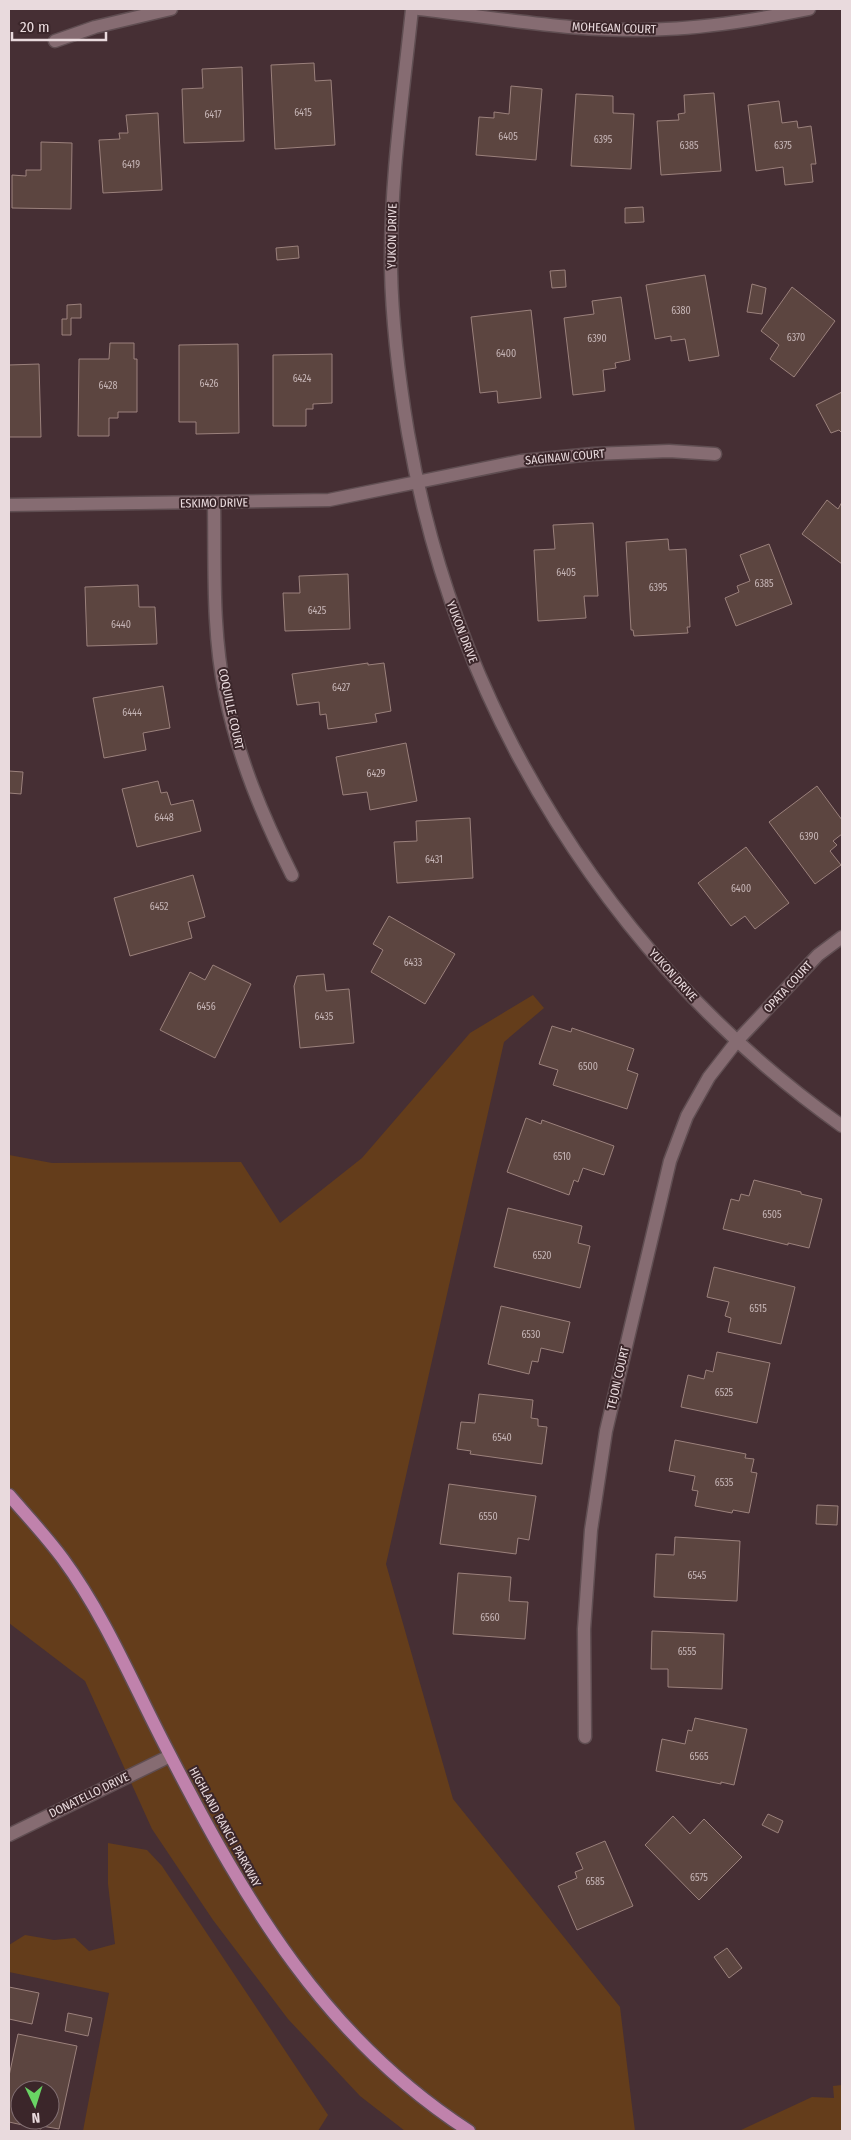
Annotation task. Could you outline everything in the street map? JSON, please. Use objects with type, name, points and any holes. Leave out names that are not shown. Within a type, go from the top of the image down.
[{"type":"main road","name":"HIGHLAND RANCH PARKWAY","points":[[9,1495],[63,1559],[87,1597],[112,1640],[170,1756],[266,1926],[314,1992],[390,2072],[436,2110],[469,2131]]},
{"type":"street","points":[[55,41],[95,27],[171,9]]},
{"type":"street","name":"YUKON DRIVE","points":[[412,9],[394,176],[391,270],[398,375],[417,482],[438,565],[467,648],[506,735],[553,817],[603,891],[658,961],[737,1041],[803,1098],[842,1126]]},
{"type":"street","name":"MOHEGAN COURT","points":[[419,9],[591,28],[665,30],[742,22],[809,9]]},
{"type":"street","name":"SAGINAW COURT","points":[[417,482],[521,461],[593,454],[669,451],[715,454]]},
{"type":"street","name":"ESKIMO DRIVE","points":[[9,505],[329,500],[417,482]]},
{"type":"street","name":"COQUILLE COURT","points":[[214,503],[217,630],[225,693],[241,756],[266,822],[292,875]]},
{"type":"street","name":"OPATA COURT","points":[[737,1041],[818,955],[842,937]]},
{"type":"street","name":"TEJON COURT","points":[[585,1737],[584,1619],[591,1530],[606,1431],[670,1161],[687,1116],[709,1077],[737,1041]]},
{"type":"street","name":"DONATELLO DRIVE","points":[[9,1835],[170,1756]]},
{"type":"shaded area","points":[[533,995],[544,1008],[504,1042],[386,1564],[453,1799],[620,2007],[635,2131],[405,2131],[360,2096],[288,2019],[213,1920],[152,1829],[85,1681],[9,1623],[9,1155],[52,1163],[241,1162],[280,1223],[362,1158],[470,1033]]},
{"type":"shaded area","points":[[108,1843],[147,1850],[162,1866],[328,2115],[318,2131],[83,2131],[109,1993],[9,1972],[9,1945],[25,1935],[54,1940],[75,1938],[89,1951],[115,1944],[108,1884]]},
{"type":"shaded area","points":[[842,2085],[842,2131],[739,2131],[812,2097],[834,2098],[833,2086]]},
{"type":"building","points":[[314,63],[315,81],[331,80],[335,145],[275,149],[271,65]]},
{"type":"building","points":[[242,67],[244,141],[184,143],[182,89],[203,88],[202,69]]},
{"type":"building","points":[[511,86],[542,89],[536,160],[476,155],[479,117],[494,118],[494,112],[509,114]]},
{"type":"building","points":[[714,93],[721,171],[661,175],[657,121],[679,120],[678,114],[685,113],[684,95]]},
{"type":"building","points":[[576,94],[613,96],[613,113],[634,114],[631,169],[571,166]]},
{"type":"building","points":[[779,101],[782,123],[797,121],[798,128],[811,126],[816,164],[811,164],[813,182],[785,185],[783,167],[756,171],[748,105]]},
{"type":"building","points":[[158,113],[162,190],[103,193],[99,140],[120,139],[119,133],[128,133],[126,115]]},
{"type":"building","points":[[41,142],[72,143],[71,209],[12,208],[12,175],[26,176],[26,170],[41,170]]},
{"type":"building","points":[[643,207],[644,222],[625,223],[625,208]]},
{"type":"building","points":[[298,246],[299,258],[277,260],[276,248]]},
{"type":"building","points":[[565,270],[566,287],[552,288],[550,271]]},
{"type":"building","points":[[705,275],[719,356],[689,361],[685,339],[671,341],[671,336],[655,339],[646,285]]},
{"type":"building","points":[[752,284],[766,288],[762,314],[747,312]]},
{"type":"building","points":[[792,287],[835,321],[794,377],[770,359],[779,345],[761,331]]},
{"type":"building","points":[[621,297],[630,360],[615,363],[616,368],[603,370],[605,391],[573,395],[564,318],[594,314],[592,301]]},
{"type":"building","points":[[81,304],[81,318],[71,318],[71,335],[62,335],[62,319],[67,319],[67,305]]},
{"type":"building","points":[[531,310],[541,398],[498,403],[497,391],[480,393],[471,317]]},
{"type":"building","points":[[110,343],[134,343],[134,359],[137,359],[137,412],[118,412],[118,418],[109,418],[109,436],[78,436],[79,359],[109,359]]},
{"type":"building","points":[[238,344],[239,433],[196,434],[196,422],[179,422],[179,345]]},
{"type":"building","points":[[332,354],[332,403],[313,404],[313,409],[306,409],[306,426],[273,426],[273,355]]},
{"type":"building","points":[[39,364],[41,437],[9,437],[9,365]]},
{"type":"building","points":[[842,392],[842,433],[839,430],[831,433],[816,405]]},
{"type":"building","points":[[827,500],[838,509],[842,502],[842,564],[802,534]]},
{"type":"building","points":[[593,523],[598,596],[584,596],[586,618],[538,621],[534,550],[555,549],[553,525]]},
{"type":"building","points":[[668,539],[669,550],[686,549],[690,627],[687,627],[688,633],[634,636],[633,630],[631,630],[626,542]]},
{"type":"building","points":[[769,544],[792,604],[736,626],[725,598],[739,592],[737,586],[750,581],[740,555]]},
{"type":"building","points":[[348,574],[350,629],[285,631],[283,593],[300,593],[299,576]]},
{"type":"building","points":[[138,585],[139,607],[155,607],[157,644],[87,646],[85,587]]},
{"type":"building","points":[[368,663],[368,665],[384,663],[391,711],[375,714],[377,722],[328,729],[326,714],[320,715],[319,702],[297,705],[292,674]]},
{"type":"building","points":[[163,686],[170,728],[143,733],[146,750],[104,758],[93,698]]},
{"type":"building","points":[[406,743],[417,801],[370,810],[367,792],[343,795],[336,757]]},
{"type":"building","points":[[9,771],[23,772],[21,794],[9,793]]},
{"type":"building","points":[[158,781],[161,793],[167,792],[171,805],[193,800],[201,831],[137,847],[122,789]]},
{"type":"building","points":[[817,786],[842,820],[842,834],[833,841],[837,845],[830,851],[841,865],[815,884],[769,822]]},
{"type":"building","points":[[470,818],[473,878],[397,883],[394,842],[417,841],[416,821]]},
{"type":"building","points":[[746,847],[789,903],[755,929],[745,916],[731,926],[698,883]]},
{"type":"building","points":[[193,875],[205,917],[188,922],[192,938],[130,956],[114,898]]},
{"type":"building","points":[[389,916],[455,954],[425,1004],[371,972],[383,950],[373,944]]},
{"type":"building","points":[[213,965],[251,984],[215,1058],[160,1030],[190,972],[205,980]]},
{"type":"building","points":[[324,974],[326,991],[349,989],[354,1043],[300,1048],[294,986],[297,976]]},
{"type":"building","points":[[552,1026],[571,1032],[572,1028],[634,1049],[627,1070],[638,1074],[627,1109],[553,1085],[558,1070],[539,1064]]},
{"type":"building","points":[[526,1118],[541,1124],[542,1120],[614,1146],[604,1175],[583,1168],[578,1182],[574,1180],[569,1195],[507,1172]]},
{"type":"building","points":[[754,1180],[822,1199],[809,1248],[788,1243],[788,1245],[723,1229],[731,1199],[739,1201],[741,1194],[749,1196]]},
{"type":"building","points":[[508,1208],[582,1226],[578,1243],[590,1246],[580,1288],[494,1267]]},
{"type":"building","points":[[714,1267],[795,1287],[781,1344],[728,1332],[731,1318],[725,1316],[729,1302],[707,1297]]},
{"type":"building","points":[[501,1306],[570,1322],[563,1353],[541,1348],[538,1362],[532,1361],[529,1374],[488,1364]]},
{"type":"building","points":[[717,1352],[770,1363],[757,1423],[681,1407],[688,1375],[704,1379],[706,1370],[713,1372]]},
{"type":"building","points":[[479,1394],[533,1400],[531,1418],[538,1419],[538,1426],[547,1427],[542,1464],[470,1454],[471,1451],[457,1449],[461,1422],[475,1423]]},
{"type":"building","points":[[675,1440],[746,1454],[745,1458],[754,1459],[751,1472],[757,1473],[749,1513],[733,1510],[732,1513],[695,1506],[698,1491],[692,1490],[695,1476],[669,1471]]},
{"type":"building","points":[[449,1484],[536,1496],[529,1540],[518,1538],[516,1554],[440,1544]]},
{"type":"building","points":[[817,1505],[838,1506],[837,1525],[816,1524]]},
{"type":"building","points":[[675,1537],[740,1541],[737,1601],[654,1597],[656,1554],[674,1555]]},
{"type":"building","points":[[458,1573],[511,1577],[509,1601],[528,1602],[525,1639],[453,1634]]},
{"type":"building","points":[[652,1631],[724,1634],[722,1689],[668,1687],[668,1669],[651,1669]]},
{"type":"building","points":[[695,1718],[747,1729],[734,1785],[656,1771],[662,1739],[685,1744],[688,1730],[692,1731]]},
{"type":"building","points":[[768,1814],[783,1821],[778,1833],[762,1825]]},
{"type":"building","points":[[673,1816],[690,1834],[704,1819],[742,1857],[699,1900],[645,1845]]},
{"type":"building","points":[[605,1841],[633,1906],[577,1930],[558,1886],[577,1878],[575,1872],[583,1869],[576,1853]]},
{"type":"building","points":[[727,1948],[742,1968],[729,1978],[714,1957]]},
{"type":"building","points":[[9,1987],[39,1993],[32,2024],[9,2019]]},
{"type":"building","points":[[68,2013],[92,2018],[88,2036],[65,2031]]},
{"type":"building","points":[[18,2034],[77,2046],[60,2124],[60,2080],[10,2080],[9,2122],[9,2076]]}]
